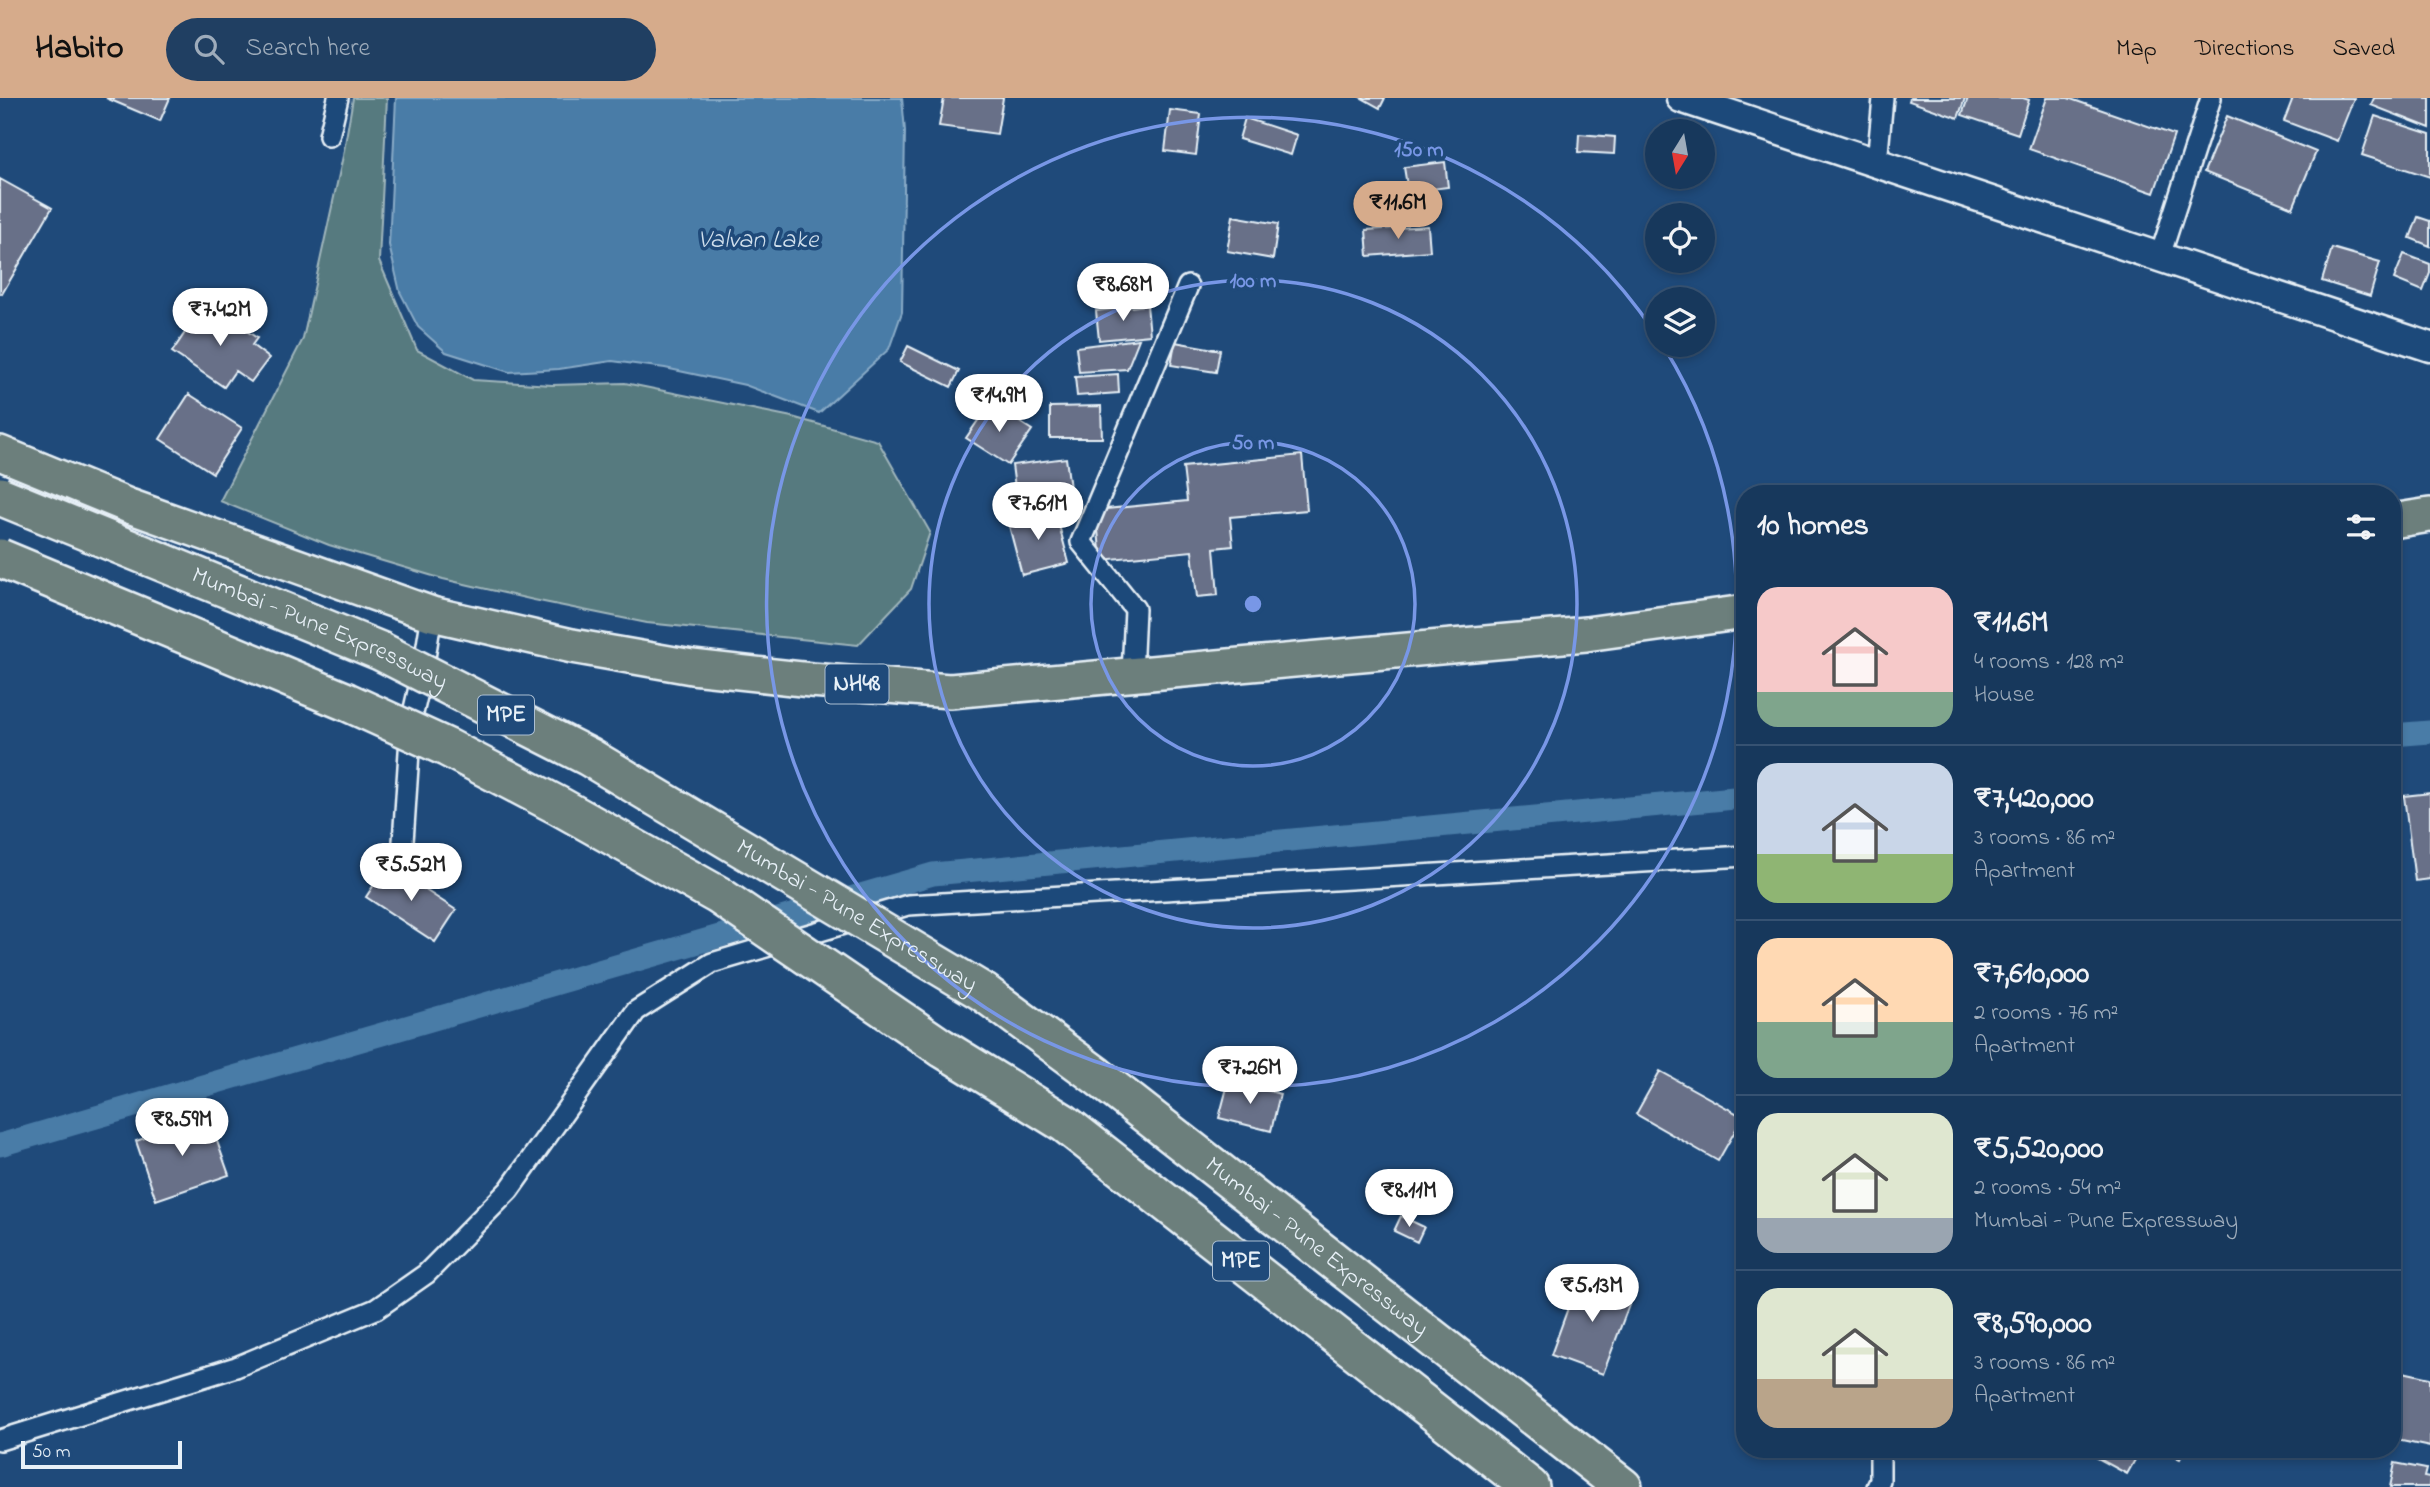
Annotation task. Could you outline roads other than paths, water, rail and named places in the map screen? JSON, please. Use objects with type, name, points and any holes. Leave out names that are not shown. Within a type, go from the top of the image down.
[{"type":"highway","name":"NH48","points":[[0,453],[129,506],[432,614],[572,646],[679,665],[825,681],[950,691],[1586,634],[1736,613]]},
{"type":"highway","name":"Mumbai - Pune Expressway","points":[[0,496],[380,651],[589,757],[984,992],[1097,1076],[1623,1487]]},
{"type":"highway","points":[[2401,520],[2430,515]]},
{"type":"highway","name":"MPE","points":[[0,558],[347,702],[448,748],[559,806],[718,895],[942,1048],[1064,1123],[1530,1487]]},
{"type":"main road","points":[[1681,98],[2430,347]]},
{"type":"street","points":[[329,136],[338,98]]},
{"type":"street","points":[[1877,163],[1883,98]]},
{"type":"street","points":[[2160,256],[2211,98]]},
{"type":"street","points":[[1132,675],[1135,609],[1081,542],[1188,286]]},
{"type":"street","points":[[402,857],[411,722],[432,614]]},
{"type":"street","points":[[0,1440],[236,1367],[376,1309],[426,1274],[509,1191],[636,1011],[712,963],[908,905],[1736,857]]},
{"type":"street","points":[[1880,1458],[1882,1485]]},
{"type":"water","name":"Valvan Lake","points":[[396,98],[902,98],[905,131],[902,312],[889,349],[819,413],[745,385],[665,368],[612,361],[559,369],[509,372],[446,352],[418,327],[400,292],[389,245]]},
{"type":"waterway","points":[[2401,734],[2430,732]]},
{"type":"waterway","points":[[0,1145],[933,874],[1736,798]]}]
